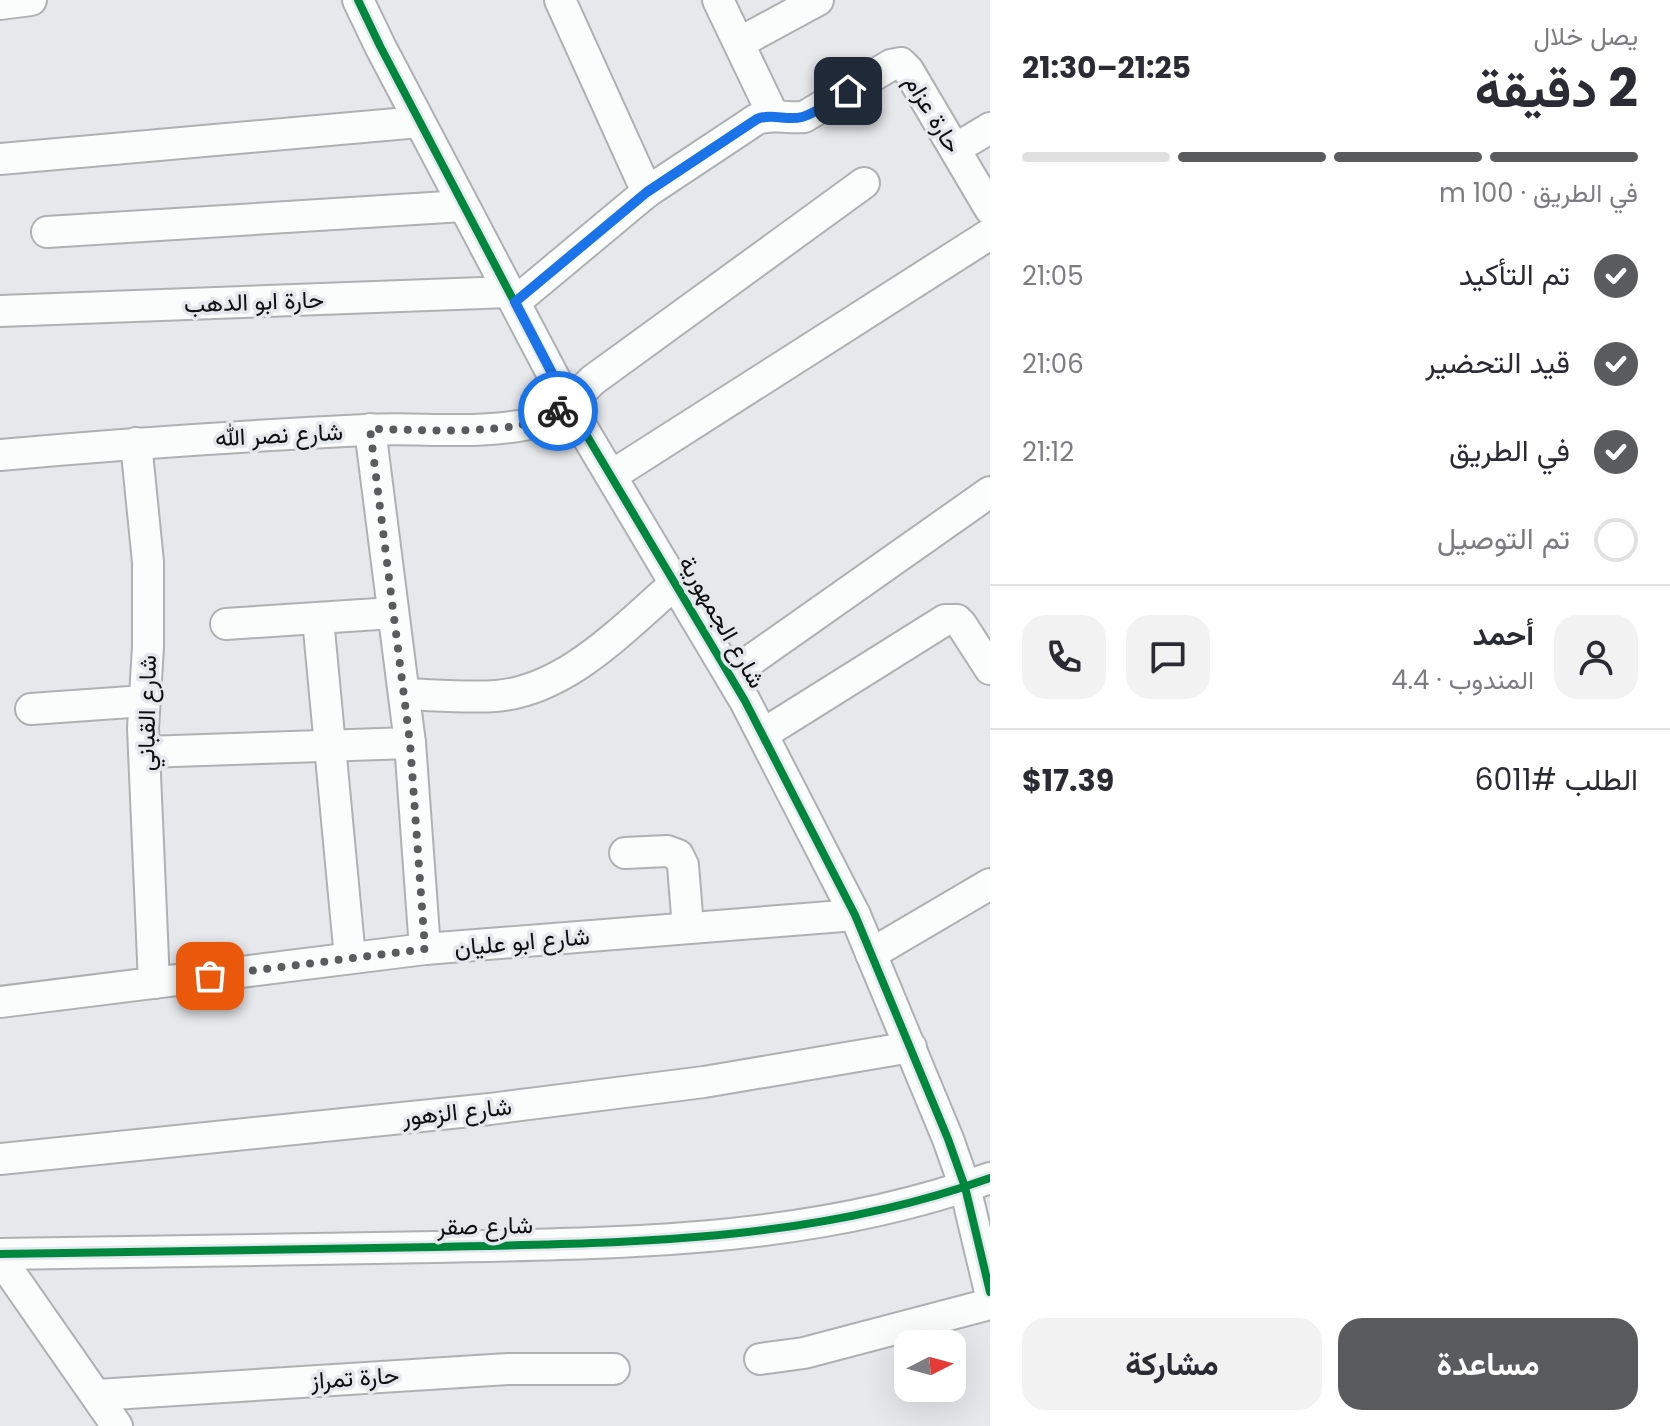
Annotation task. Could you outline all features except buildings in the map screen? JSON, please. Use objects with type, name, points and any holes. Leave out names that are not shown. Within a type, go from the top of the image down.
[{"type":"street","points":[[0,4],[31,0]]},
{"type":"street","name":"شارع الجمهورية","points":[[358,0],[568,404],[730,675],[855,915],[911,1047],[977,1183],[990,1292]]},
{"type":"street","points":[[560,0],[647,192]]},
{"type":"street","points":[[718,0],[773,115]]},
{"type":"street","points":[[739,43],[818,0]]},
{"type":"street","name":"حارة عزام","points":[[512,297],[647,192],[757,119],[773,115],[804,117],[891,65],[901,63],[990,209]]},
{"type":"street","points":[[0,159],[419,122]]},
{"type":"street","points":[[955,149],[990,128]]},
{"type":"street","name":"شارع نصر الله","points":[[0,455],[136,443],[370,429],[481,428],[529,424],[549,418],[593,380],[864,183]]},
{"type":"street","points":[[47,232],[463,206]]},
{"type":"street","points":[[611,476],[990,234]]},
{"type":"street","name":"حارة ابو الدهب","points":[[0,311],[512,297]]},
{"type":"street","points":[[370,429],[410,743],[425,949]]},
{"type":"street","name":"شارع القباني","points":[[136,443],[148,562],[149,633],[144,752],[154,983]]},
{"type":"street","points":[[730,675],[990,492]]},
{"type":"street","points":[[404,694],[498,696],[533,688],[566,673],[676,583]]},
{"type":"street","points":[[226,624],[393,613]]},
{"type":"street","points":[[318,619],[350,958]]},
{"type":"street","points":[[763,734],[945,620],[957,620],[961,624],[990,669]]},
{"type":"street","points":[[31,709],[144,701]]},
{"type":"street","points":[[144,752],[410,743]]},
{"type":"street","points":[[625,853],[667,851],[678,855],[683,865],[688,928]]},
{"type":"street","points":[[871,954],[990,884]]},
{"type":"street","name":"شارع ابو عليان","points":[[0,1002],[425,949],[855,915]]},
{"type":"street","name":"شارع الزهور","points":[[0,1159],[490,1109],[704,1082],[911,1047]]},
{"type":"street","name":"شارع صقر","points":[[0,1256],[676,1241],[800,1226],[861,1214],[977,1183]]},
{"type":"street","points":[[0,1256],[117,1426]]},
{"type":"street","points":[[760,1359],[804,1353],[990,1304]]},
{"type":"street","name":"حارة تمراز","points":[[97,1395],[508,1369],[614,1369]]},
{"type":"cycle path","points":[[358,0],[568,404],[745,701],[855,915],[948,1139],[965,1187],[990,1292]]},
{"type":"cycle path","points":[[0,1254],[646,1241],[785,1227],[854,1216],[990,1178]]},
{"type":"way so far","points":[[210,976],[425,949],[410,743],[370,429],[505,427],[549,418],[558,411]]},
{"type":"route","points":[[558,411],[568,404],[515,302],[647,192],[757,119],[773,115],[804,117],[848,91]]}]
